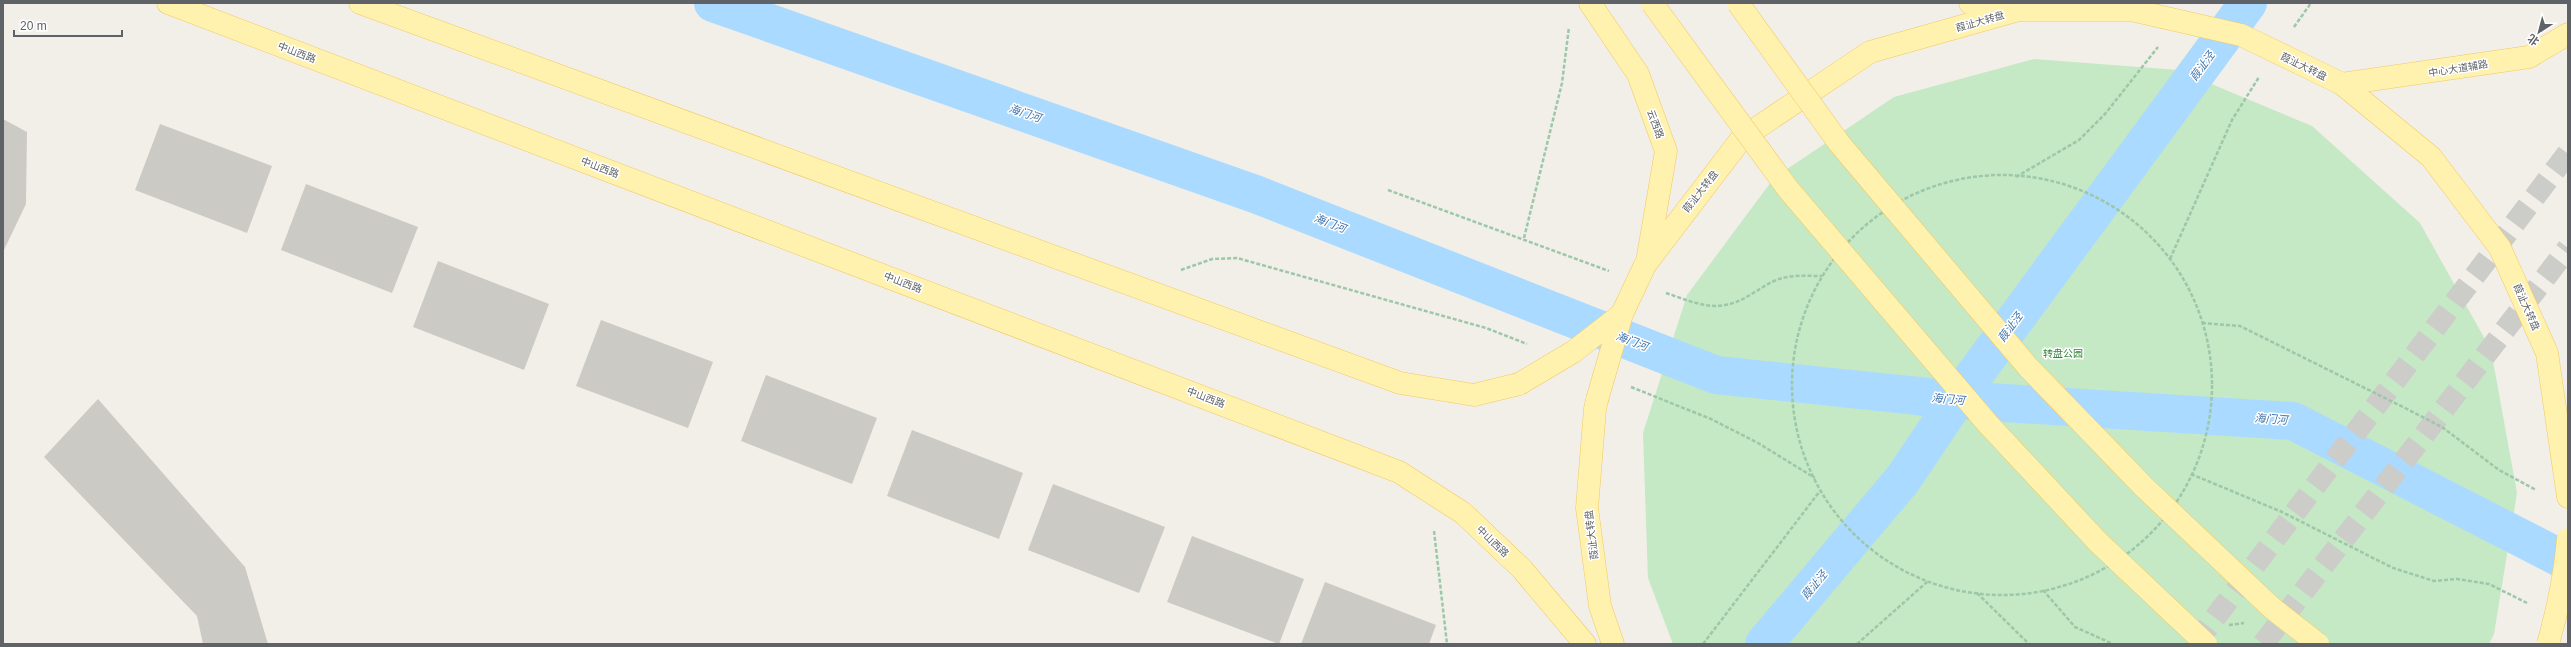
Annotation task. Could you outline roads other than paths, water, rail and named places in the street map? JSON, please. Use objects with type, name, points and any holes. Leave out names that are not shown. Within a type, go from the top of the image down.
[{"type":"main road","name":"中山西路","points":[[168,3],[1399,472],[1463,513],[1522,569],[1585,644]]},
{"type":"main road","points":[[360,3],[1400,383],[1474,395],[1519,384],[1573,352],[1622,314]]},
{"type":"main road","name":"云西路","points":[[1590,3],[1638,74],[1666,150],[1646,262]]},
{"type":"main road","points":[[1652,3],[1788,189],[1982,418],[2098,542],[2206,644]]},
{"type":"main road","points":[[1738,3],[1839,143],[2028,367],[2144,487],[2272,608],[2318,644]]},
{"type":"main road","points":[[1970,3],[2019,10]]},
{"type":"main road","name":"葭沚大转盘","points":[[1613,644],[1600,606],[1587,508],[1595,409],[1622,314],[1646,262],[1742,138],[1755,129],[1870,52],[2019,10],[2131,10],[2241,35],[2342,84],[2431,157],[2500,248],[2547,353],[2566,452],[2567,492]]},
{"type":"main road","name":"中心大道辅路","points":[[2342,84],[2528,57],[2568,34]]},
{"type":"main road","points":[[2548,644],[2557,614],[2566,565],[2568,539]]},
{"type":"waterway","name":"海门河","points":[[713,3],[1255,194],[1716,375],[1956,400],[2293,421],[2568,562]]},
{"type":"waterway","name":"葭沚泾","points":[[1764,644],[1903,479],[1956,400],[2248,3]]},
{"type":"tunnel","points":[[2195,644],[2568,153]]},
{"type":"tunnel","points":[[2263,644],[2568,248]]},
{"type":"park label","name":"转盘公园","points":[[2063,353]]}]
